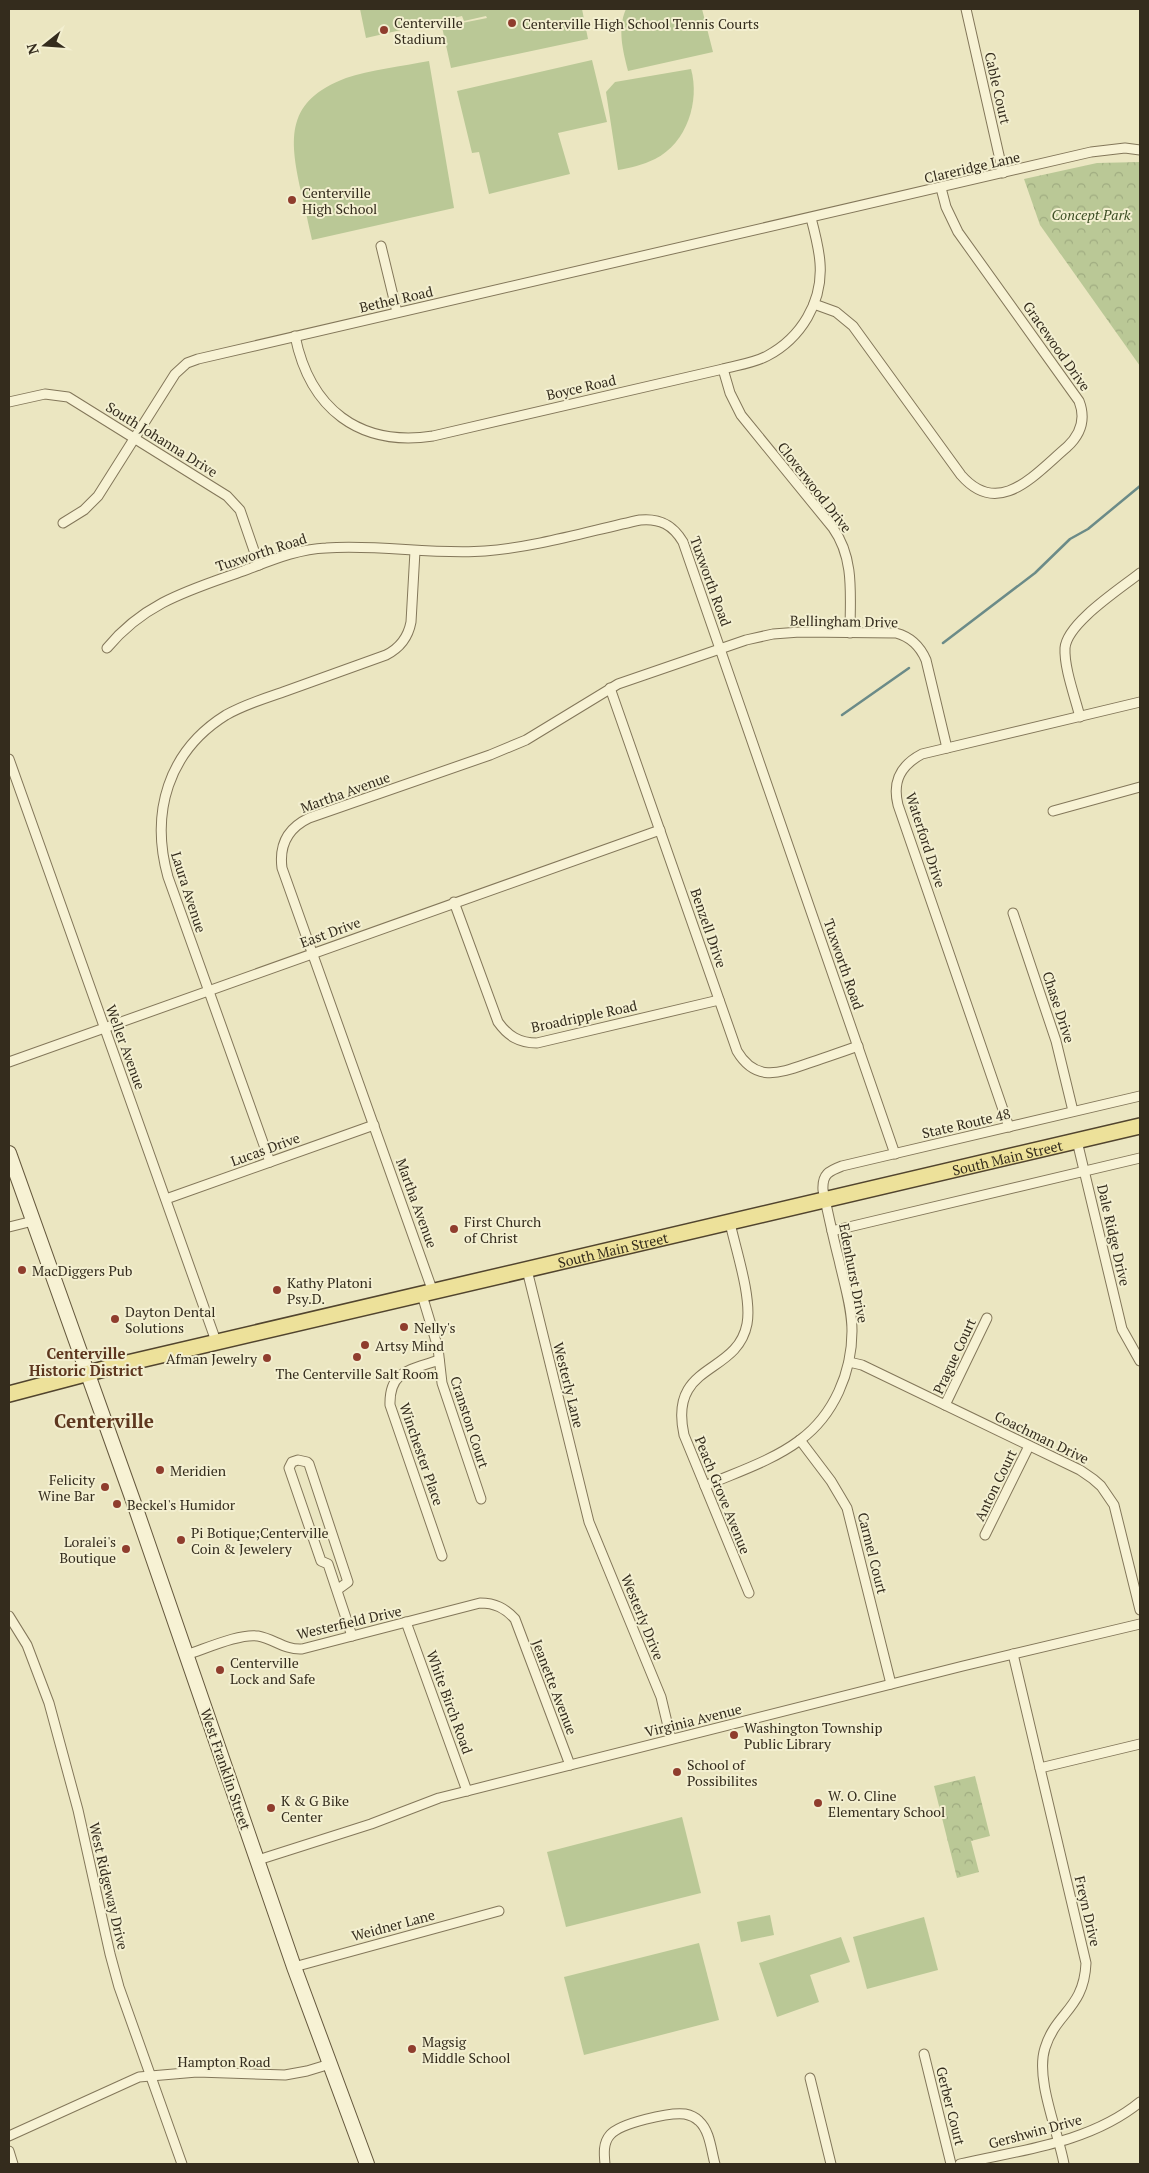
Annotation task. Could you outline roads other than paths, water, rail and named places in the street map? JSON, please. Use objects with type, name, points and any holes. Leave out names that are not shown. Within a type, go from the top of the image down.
[{"type":"main road","name":"South Main Street","points":[[9,1394],[87,1373],[1140,1126]]},
{"type":"main road","name":"West Franklin Street","points":[[9,1153],[294,1966],[367,2164]]},
{"type":"street","name":"Cable Court","points":[[966,9],[1003,173]]},
{"type":"street","name":"Clareridge Lane","points":[[811,218],[1110,149],[1140,150]]},
{"type":"street","name":"Gracewood Drive","points":[[814,304],[836,312],[853,326],[961,475],[979,491],[996,494],[1012,491],[1074,441],[1082,424],[1079,400],[958,232],[946,207],[941,188]]},
{"type":"street","name":"Boyce Road","points":[[295,336],[308,378],[331,409],[359,427],[371,432],[405,439],[433,436],[755,361],[780,348],[799,330],[814,304],[819,286],[820,262],[811,218]]},
{"type":"street","name":"Bethel Road","points":[[63,523],[84,510],[98,496],[175,374],[187,363],[198,358],[811,218]]},
{"type":"street","points":[[381,246],[397,312]]},
{"type":"street","name":"Cloverwood Drive","points":[[723,369],[730,393],[741,415],[832,528],[844,547],[850,571],[850,633]]},
{"type":"street","name":"South Johanna Drive","points":[[9,402],[45,394],[65,396],[233,502],[243,518],[259,565]]},
{"type":"street","name":"Tuxworth Road","points":[[107,648],[126,628],[160,602],[177,594],[289,555],[324,548],[464,552],[507,549],[640,520],[657,520],[673,528],[683,542],[895,1154]]},
{"type":"street","name":"Laura Avenue","points":[[270,1162],[168,877],[161,848],[163,807],[174,772],[189,747],[205,731],[228,714],[244,706],[395,651],[402,644],[410,629],[415,551]]},
{"type":"street","points":[[1080,717],[1066,659],[1066,641],[1074,627],[1140,573]]},
{"type":"street","name":"Bellingham Drive","points":[[720,648],[772,634],[899,634],[909,639],[922,650],[947,748]]},
{"type":"street","name":"Martha Avenue","points":[[428,1294],[374,1125],[281,861],[284,842],[295,826],[309,818],[490,755],[526,740],[610,688],[720,648]]},
{"type":"street","name":"Benzell Drive","points":[[610,688],[737,1051],[746,1064],[761,1072],[777,1073],[858,1046]]},
{"type":"street","name":"Waterford Drive","points":[[1010,1127],[896,796],[897,778],[906,764],[922,754],[1140,702]]},
{"type":"street","name":"Weller Avenue","points":[[9,759],[217,1344]]},
{"type":"street","points":[[1054,811],[1140,787]]},
{"type":"street","name":"East Drive","points":[[9,1062],[660,830]]},
{"type":"street","name":"Broadripple Road","points":[[454,902],[498,1022],[504,1031],[518,1040],[537,1043],[719,1000]]},
{"type":"street","name":"Chase Drive","points":[[1013,913],[1056,1041],[1073,1111]]},
{"type":"street","name":"State Route 48","points":[[825,1200],[822,1183],[823,1177],[830,1171],[1140,1096]]},
{"type":"street","name":"Lucas Drive","points":[[166,1199],[374,1125]]},
{"type":"street","name":"Dale Ridge Drive","points":[[1077,1141],[1122,1329],[1140,1361]]},
{"type":"street","points":[[832,1231],[1140,1158]]},
{"type":"street","name":"Edenhurst Drive","points":[[705,1486],[774,1456],[800,1440],[817,1424],[839,1392],[849,1362],[852,1330],[850,1312],[825,1200]]},
{"type":"street","points":[[9,1227],[33,1221]]},
{"type":"street","name":"Peach Grove Avenue","points":[[730,1223],[748,1302],[747,1325],[734,1350],[725,1359],[706,1370],[691,1386],[686,1395],[681,1413],[684,1435],[749,1593]]},
{"type":"street","name":"Westerly Lane","points":[[527,1270],[585,1506]]},
{"type":"street","name":"Cranston Court","points":[[428,1294],[442,1383],[481,1499]]},
{"type":"street","name":"Prague Court","points":[[945,1405],[987,1318]]},
{"type":"street","name":"Winchester Place","points":[[439,1360],[400,1374],[390,1390],[390,1406],[442,1556]]},
{"type":"street","name":"Coachman Drive","points":[[849,1362],[862,1365],[1093,1478],[1109,1496],[1119,1522],[1140,1610]]},
{"type":"street","name":"Carmel Court","points":[[800,1440],[831,1481],[847,1508],[891,1684]]},
{"type":"street","name":"Anton Court","points":[[986,1535],[1028,1446]]},
{"type":"street","points":[[337,1590],[348,1582],[309,1464],[298,1460],[292,1462],[289,1468],[321,1561],[328,1564],[352,1636]]},
{"type":"street","name":"Westerly Drive","points":[[585,1506],[661,1697],[672,1740]]},
{"type":"street","name":"Westerfield Drive","points":[[186,1655],[250,1636],[267,1638],[292,1650],[302,1649],[487,1603],[502,1608],[515,1619]]},
{"type":"street","name":"West Ridgeway Drive","points":[[9,1616],[27,1644],[49,1703],[78,1810],[110,1954],[150,2077],[182,2164]]},
{"type":"street","name":"Jeanette Avenue","points":[[515,1619],[570,1765]]},
{"type":"street","name":"White Birch Road","points":[[406,1622],[467,1791]]},
{"type":"street","name":"Virginia Avenue","points":[[258,1860],[371,1824],[439,1798],[891,1684],[1140,1624]]},
{"type":"street","name":"Freyn Drive","points":[[1013,1654],[1086,1963],[1082,1990],[1077,2000],[1052,2033],[1043,2058],[1043,2079],[1064,2164]]},
{"type":"street","points":[[1040,1768],[1140,1744]]},
{"type":"street","name":"Weidner Lane","points":[[294,1966],[500,1911]]},
{"type":"street","name":"Gerber Court","points":[[924,2054],[951,2164]]},
{"type":"street","name":"Hampton Road","points":[[9,2136],[138,2077],[197,2072],[285,2075],[330,2064]]},
{"type":"street","points":[[810,2078],[830,2164]]},
{"type":"street","name":"Gershwin Drive","points":[[960,2164],[1058,2141],[1099,2128],[1116,2119],[1140,2102]]},
{"type":"street","points":[[605,2164],[604,2146],[615,2130],[667,2115],[678,2114],[692,2117],[703,2126],[714,2164]]},
{"type":"street","points":[[9,2152],[13,2164]]},
{"type":"waterway","points":[[943,643],[1035,573],[1070,539],[1088,529],[1140,486]]},
{"type":"waterway","points":[[842,715],[909,668]]},
{"type":"place","name":"Centerville High School Tennis Courts","points":[[512,23]]},
{"type":"place","name":"Centerville Stadium","points":[[384,30]]},
{"type":"place","name":"Centerville High School","points":[[292,200]]},
{"type":"place","name":"First Church of Christ","points":[[454,1229]]},
{"type":"place","name":"MacDiggers Pub","points":[[22,1270]]},
{"type":"place","name":"Kathy Platoni Psy.D.","points":[[277,1290]]},
{"type":"place","name":"Dayton Dental Solutions","points":[[115,1319]]},
{"type":"place","name":"Nelly's","points":[[404,1327]]},
{"type":"place","name":"Artsy Mind","points":[[365,1345]]},
{"type":"place","name":"The Centerville Salt Room","points":[[357,1357]]},
{"type":"place","name":"Afman Jewelry","points":[[267,1358]]},
{"type":"place","name":"Meridien","points":[[160,1470]]},
{"type":"place","name":"Felicity Wine Bar","points":[[105,1487]]},
{"type":"place","name":"Beckel's Humidor","points":[[117,1504]]},
{"type":"place","name":"Pi Botique;Centerville Coin & Jewelery","points":[[181,1540]]},
{"type":"place","name":"Loralei's Boutique","points":[[126,1549]]},
{"type":"place","name":"Centerville Lock and Safe","points":[[220,1670]]},
{"type":"place","name":"Washington Township Public Library","points":[[734,1735]]},
{"type":"place","name":"School of Possibilites","points":[[677,1772]]},
{"type":"place","name":"W. O. Cline Elementary School","points":[[818,1803]]},
{"type":"place","name":"K & G Bike Center","points":[[271,1808]]},
{"type":"place","name":"Magsig Middle School","points":[[412,2049]]},
{"type":"district","name":"Centerville Historic District","points":[[86,1362]]},
{"type":"district","name":"Centerville","points":[[104,1420]]},
{"type":"park label","name":"Concept Park","points":[[1091,214]]}]
